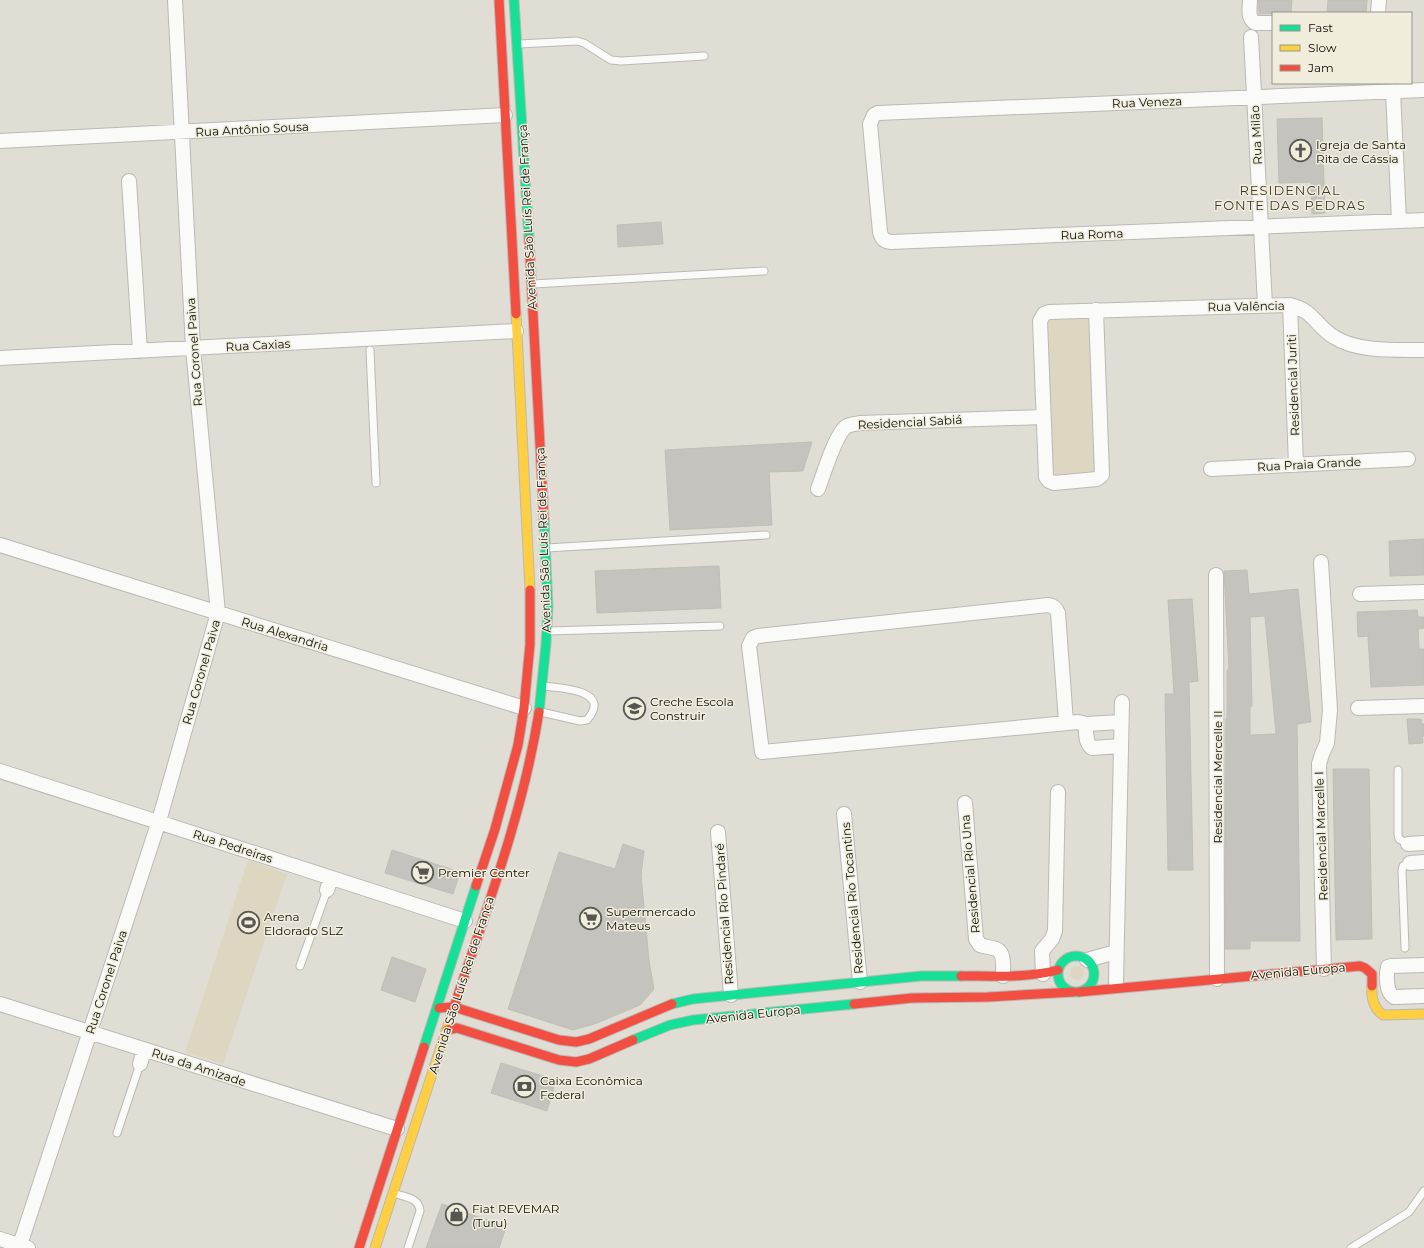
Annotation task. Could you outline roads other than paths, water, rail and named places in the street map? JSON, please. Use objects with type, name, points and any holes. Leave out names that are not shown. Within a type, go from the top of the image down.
[{"type":"main road","name":"Avenida São Luís Rei de França","points":[[359,1248],[508,786],[518,745],[524,708],[530,644],[530,587],[526,488],[498,0]]},
{"type":"main road","name":"Avenida São Luís Rei de França","points":[[375,1248],[512,826],[533,749],[542,686],[548,607],[514,0]]},
{"type":"main road","name":"Avenida Europa","points":[[454,1007],[565,1041],[582,1041],[682,1001],[926,976],[1003,976],[1043,974],[1058,970],[1064,960],[1070,957],[1076,956],[1088,960]]},
{"type":"main road","points":[[1058,970],[1059,982],[1063,986],[1076,992],[1085,989],[1090,985],[1107,980],[1088,960]]},
{"type":"main road","name":"Avenida Europa","points":[[446,1030],[457,1028],[559,1060],[576,1062],[589,1059],[670,1025],[693,1020],[912,998],[988,997],[1076,992],[1107,980],[1134,987],[1360,966],[1372,974],[1373,1004],[1378,1013],[1383,1015],[1424,1014]]},
{"type":"main road","points":[[436,1008],[454,1007]]},
{"type":"main road","points":[[612,1029],[620,1046]]},
{"type":"street","name":"Rua Coronel Paiva","points":[[22,1247],[89,1032],[159,821],[218,613],[193,348],[175,0]]},
{"type":"street","points":[[1250,0],[1250,20],[1255,23],[1272,23]]},
{"type":"street","points":[[1378,0],[1378,12]]},
{"type":"street","name":"Rua Milão","points":[[1251,37],[1265,305]]},
{"type":"street","name":"Rua Veneza","points":[[872,119],[874,115],[878,113],[1424,90]]},
{"type":"street","points":[[1393,91],[1399,221]]},
{"type":"street","name":"Rua Antônio Sousa","points":[[0,141],[181,133],[505,115]]},
{"type":"street","name":"Rua Roma","points":[[872,119],[870,124],[880,232],[882,238],[891,242],[1424,220]]},
{"type":"street","points":[[129,181],[140,351]]},
{"type":"street","name":"Rua Valência","points":[[1043,417],[1040,321],[1044,314],[1053,311],[1290,305],[1306,311],[1329,334],[1345,343],[1388,351],[1424,350]]},
{"type":"street","name":"Residencial Juriti","points":[[1290,305],[1296,465]]},
{"type":"street","points":[[1043,417],[1046,477],[1049,481],[1054,483],[1097,479],[1102,475],[1096,310]]},
{"type":"street","name":"Rua Caxias","points":[[0,358],[193,348],[370,344],[516,331]]},
{"type":"street","name":"Residencial Sabiá","points":[[818,489],[841,432],[848,426],[860,423],[1043,417]]},
{"type":"street","name":"Rua Praia Grande","points":[[1211,469],[1408,459]]},
{"type":"street","name":"Rua Alexandria","points":[[0,545],[524,708]]},
{"type":"street","name":"Residencial Marcelle I","points":[[1321,562],[1330,710],[1327,743],[1319,764],[1324,969]]},
{"type":"street","name":"Residencial Mercelle II","points":[[1216,575],[1217,979]]},
{"type":"street","points":[[1360,594],[1424,592]]},
{"type":"street","points":[[1066,722],[1058,614],[1056,609],[1048,605],[758,636],[753,638],[749,646],[762,752],[1066,722],[1086,724],[1121,722]]},
{"type":"street","points":[[1107,980],[1116,952],[1122,702]]},
{"type":"street","points":[[1358,708],[1424,706]]},
{"type":"street","points":[[1086,724],[1087,742],[1092,748],[1121,746]]},
{"type":"street","name":"Rua Pedreiras","points":[[0,771],[159,821],[329,884],[465,921]]},
{"type":"street","points":[[1043,974],[1042,951],[1052,939],[1055,931],[1058,792]]},
{"type":"street","name":"Residencial Rio Una","points":[[965,803],[976,939],[980,945],[1000,951],[1002,955],[1003,976]]},
{"type":"street","name":"Residencial Rio Tocantins","points":[[844,814],[860,982]]},
{"type":"street","name":"Residencial Rio Pindaré","points":[[718,832],[731,995]]},
{"type":"street","points":[[1408,844],[1424,843]]},
{"type":"street","points":[[1088,960],[1116,952]]},
{"type":"street","points":[[1424,965],[1391,966],[1388,967],[1388,971],[1389,992],[1391,996],[1424,996]]},
{"type":"street","name":"Rua da Amizade","points":[[0,1004],[397,1129]]},
{"type":"street","points":[[140,1064],[144,1050]]},
{"type":"street","points":[[0,1239],[22,1247]]},
{"type":"lane","points":[[517,45],[577,41],[584,43],[610,60],[621,61],[704,56]]},
{"type":"lane","points":[[531,284],[764,271]]},
{"type":"lane","points":[[370,344],[376,483]]},
{"type":"lane","points":[[545,548],[766,534]]},
{"type":"lane","points":[[547,631],[720,626]]},
{"type":"lane","points":[[539,711],[580,720],[587,720],[594,708],[594,702],[587,694],[542,686]]},
{"type":"lane","points":[[1398,770],[1398,835],[1400,840],[1408,844]]},
{"type":"lane","points":[[1405,948],[1402,871],[1404,866],[1417,862]]},
{"type":"lane","points":[[300,966],[329,884]]},
{"type":"lane","points":[[117,1133],[140,1064]]},
{"type":"lane","points":[[1352,1248],[1409,1212],[1424,1191]]},
{"type":"lane","points":[[393,1193],[415,1200],[419,1205],[420,1211],[408,1248]]},
{"type":"place","name":"Igreja de Santa Rita de Cássia","points":[[1300,151]]},
{"type":"place","name":"Creche Escola Construir","points":[[635,708]]},
{"type":"place","name":"Premier Center","points":[[422,872]]},
{"type":"place","name":"Supermercado Mateus","points":[[591,918]]},
{"type":"place","name":"Arena Eldorado SLZ","points":[[249,923]]},
{"type":"place","name":"Caixa Econômica Federal","points":[[524,1087]]},
{"type":"place","name":"Fiat REVEMAR (Turu)","points":[[456,1215]]},
{"type":"district","name":"RESIDENCIAL FONTE DAS PEDRAS","points":[[1290,198]]}]
